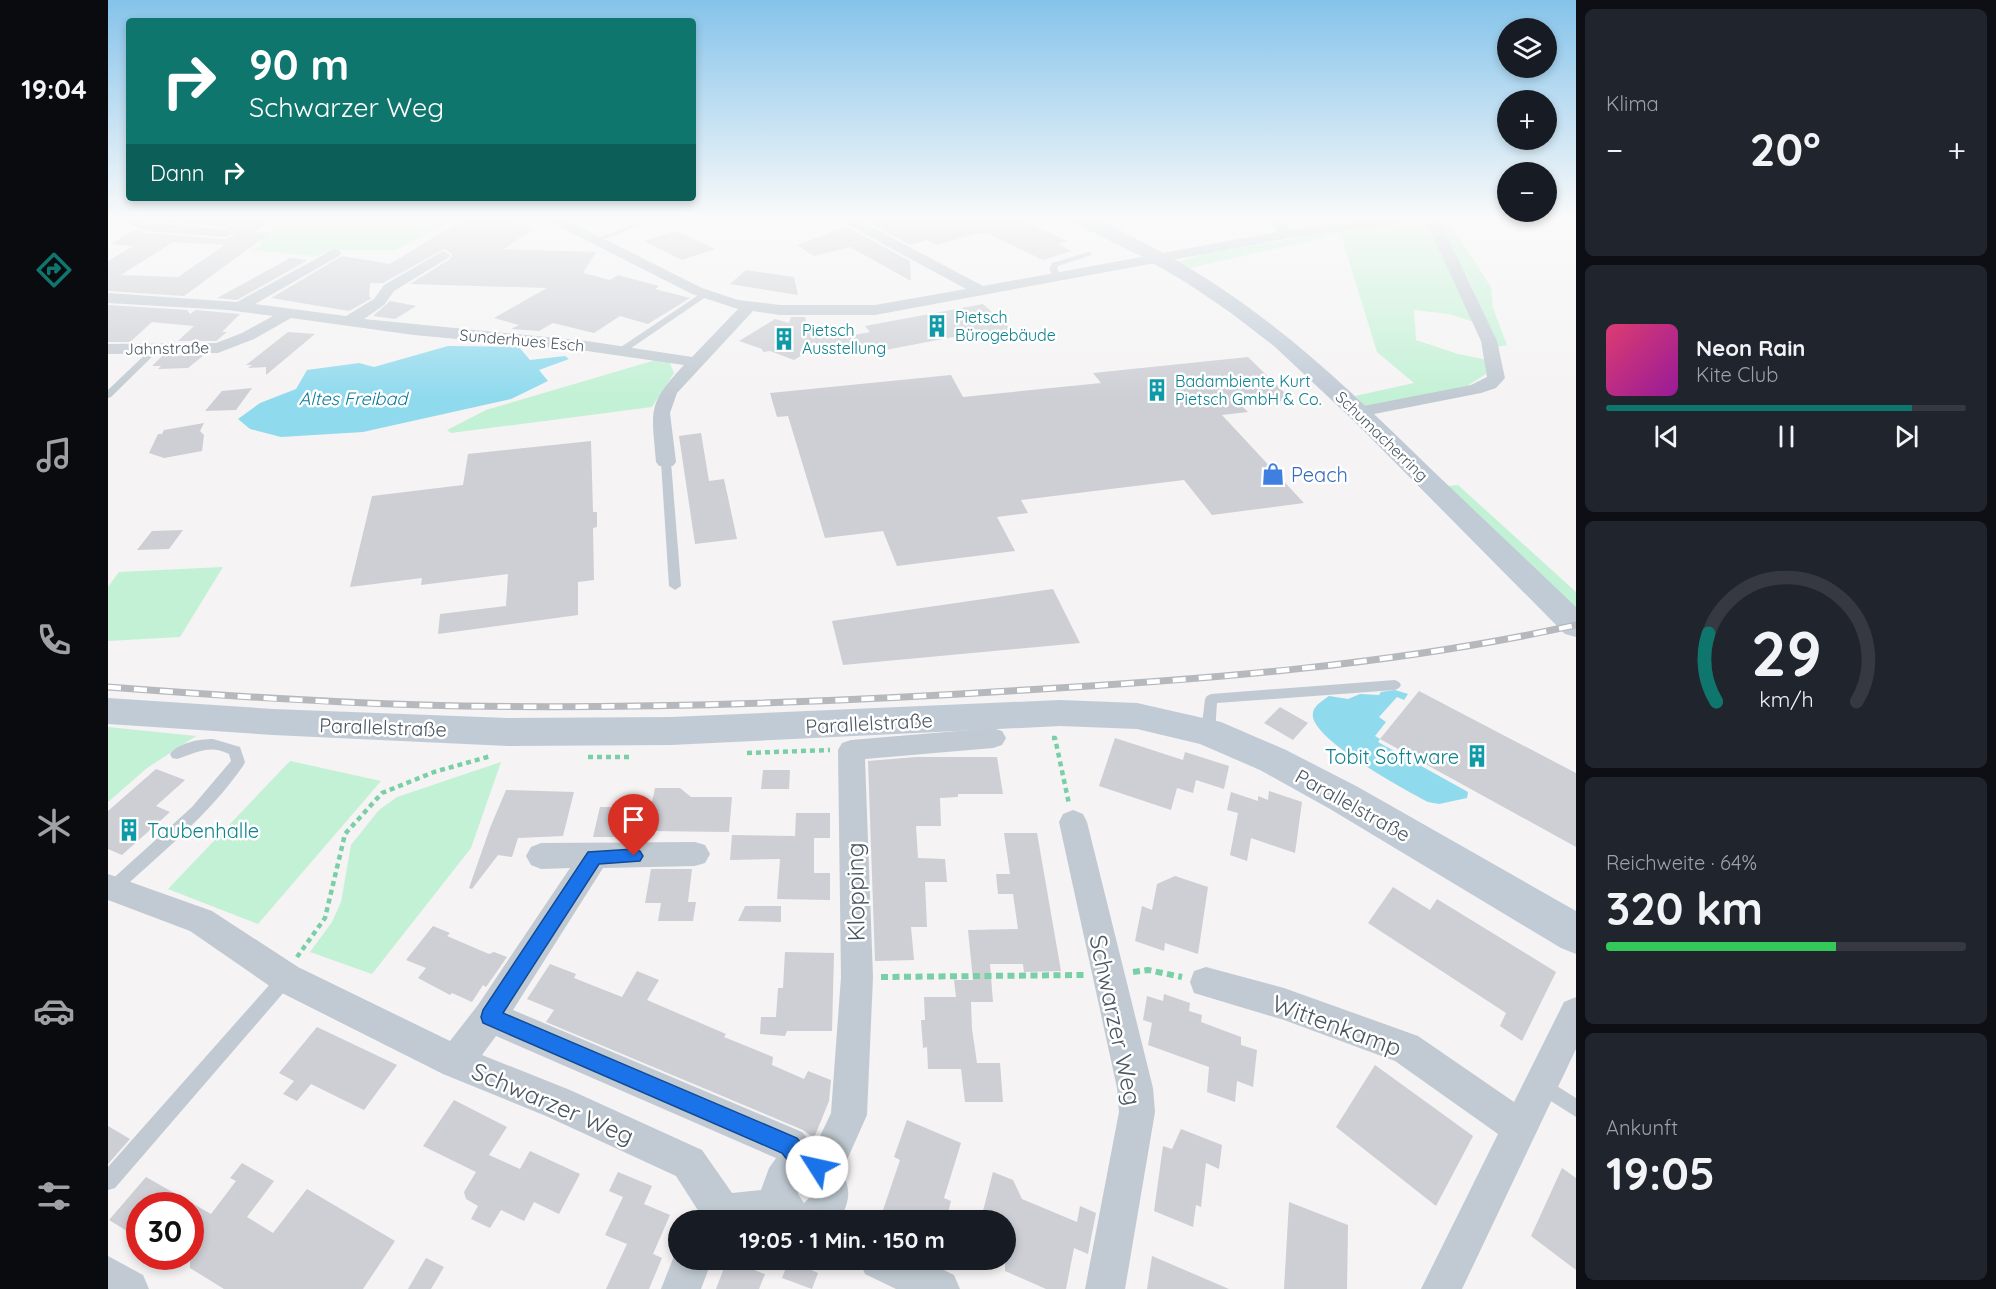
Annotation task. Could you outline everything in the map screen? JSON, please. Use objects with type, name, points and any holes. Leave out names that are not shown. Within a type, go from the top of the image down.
[{"type":"main road","name":"Schumacherring","points":[[1191,277],[1259,324],[1309,365],[1576,626]]},
{"type":"main road","name":"Parallelstraße","points":[[108,711],[273,722],[508,732],[671,731],[790,727],[1060,713],[1137,716],[1208,732],[1273,760],[1344,798],[1576,934]]},
{"type":"street","points":[[240,306],[291,277]]},
{"type":"street","points":[[349,321],[379,302],[389,288],[407,277]]},
{"type":"street","points":[[672,277],[706,294],[748,307],[789,310],[875,310],[1064,277]]},
{"type":"street","points":[[955,277],[982,292]]},
{"type":"street","points":[[1359,412],[1474,389],[1490,384],[1496,378],[1489,341],[1459,277]]},
{"type":"street","name":"Sunderhues Esch","points":[[108,298],[240,306],[414,330],[621,351],[694,362]]},
{"type":"street","points":[[666,462],[661,421],[664,402],[669,391],[748,307]]},
{"type":"street","name":"Jahnstraße","points":[[108,349],[203,349],[231,345],[289,313]]},
{"type":"street","points":[[851,750],[993,738]]},
{"type":"street","name":"Klopping","points":[[814,1168],[849,1116],[857,976],[851,750]]},
{"type":"street","name":"Schwarzer Weg","points":[[1073,822],[1135,1088],[1137,1112],[1104,1289]]},
{"type":"street","points":[[541,856],[695,855]]},
{"type":"street","name":"Schwarzer Weg","points":[[594,857],[490,1017],[455,1062],[556,1103],[689,1163],[715,1210]]},
{"type":"street","points":[[111,887],[201,921],[283,976],[455,1062]]},
{"type":"street","name":"Wittenkamp","points":[[1206,982],[1284,1004],[1406,1048],[1519,1127]]},
{"type":"street","points":[[1441,1289],[1576,1013]]},
{"type":"street","points":[[490,1017],[789,1145],[830,1186],[831,1194],[825,1210]]},
{"type":"street","points":[[681,1289],[689,1270]]},
{"type":"street","points":[[900,1270],[940,1289]]},
{"type":"street","points":[[108,1276],[129,1289]]},
{"type":"lane","points":[[621,351],[663,320],[706,294]]},
{"type":"lane","points":[[108,395],[156,349]]},
{"type":"lane","points":[[666,462],[675,586]]},
{"type":"lane","points":[[1208,732],[1211,699],[1395,685]]},
{"type":"lane","points":[[111,887],[209,798],[230,775],[237,762],[235,751],[224,744],[211,742],[190,747],[177,754]]},
{"type":"lane","points":[[108,1181],[283,976]]},
{"type":"lane","points":[[1540,1085],[1576,1108]]},
{"type":"path","points":[[1045,738],[1055,738],[1073,822]]},
{"type":"path","points":[[746,753],[851,750]]},
{"type":"path","points":[[283,976],[325,918],[345,834],[382,793],[435,772],[500,753]]},
{"type":"path","points":[[581,757],[640,757]]},
{"type":"path","points":[[857,976],[1107,975],[1148,970],[1206,982]]},
{"type":"green space","points":[[1354,277],[1455,277],[1477,323],[1449,314],[1414,310],[1416,340],[1458,354],[1488,360],[1486,374],[1467,386],[1365,406],[1355,396],[1414,383],[1377,352]]},
{"type":"green space","points":[[1467,277],[1485,277],[1491,287],[1493,308],[1507,345],[1498,347]]},
{"type":"green space","points":[[659,359],[670,363],[674,373],[652,407],[451,433],[447,430],[486,410]]},
{"type":"green space","points":[[1458,485],[1576,592],[1576,611],[1448,486]]},
{"type":"green space","points":[[223,567],[180,637],[108,641],[108,587],[119,572]]},
{"type":"green space","points":[[108,727],[196,736],[147,768],[108,802]]},
{"type":"green space","points":[[290,761],[381,781],[258,924],[168,889]]},
{"type":"green space","points":[[501,762],[471,848],[372,974],[310,952],[332,922],[341,902],[351,845],[379,810],[397,797]]},
{"type":"water","name":"Altes Freibad","points":[[448,346],[519,347],[530,360],[565,356],[569,359],[539,370],[548,381],[511,399],[363,432],[281,437],[250,429],[238,419],[260,403],[296,389],[307,370],[359,363],[374,367]]},
{"type":"water","points":[[1395,690],[1408,694],[1404,700],[1397,697],[1379,717],[1386,722],[1375,736],[1380,739],[1378,742],[1468,792],[1467,798],[1439,804],[1428,802],[1345,752],[1318,727],[1313,717],[1315,707],[1329,696],[1348,699],[1360,694],[1379,695],[1381,692]]},
{"type":"building","points":[[108,277],[210,277],[184,296],[108,291]]},
{"type":"building","points":[[255,277],[278,277],[237,300],[217,298]]},
{"type":"building","points":[[306,277],[393,277],[383,283],[370,283],[369,297],[372,298],[349,311],[271,298]]},
{"type":"building","points":[[421,277],[599,277],[610,280],[615,277],[626,277],[659,286],[655,289],[690,298],[648,324],[620,316],[594,333],[553,323],[539,331],[511,329],[519,325],[494,318],[547,288],[410,284]]},
{"type":"building","points":[[738,277],[794,277],[798,295],[730,284]]},
{"type":"building","points":[[390,301],[416,306],[395,319],[373,316]]},
{"type":"building","points":[[983,304],[1011,329],[957,340],[953,337],[870,353],[819,355],[817,346],[794,360],[770,351],[763,352],[762,349],[739,341],[775,319],[789,323],[791,317],[805,317],[810,333],[813,333],[812,329],[819,331],[845,327],[832,336],[838,338],[870,332],[865,326]]},
{"type":"building","points":[[108,305],[187,310],[190,314],[196,310],[240,314],[222,332],[227,332],[216,341],[178,341],[194,326],[152,322],[130,342],[108,342]]},
{"type":"building","points":[[288,332],[315,334],[266,375],[266,367],[248,368],[252,365],[246,365]]},
{"type":"building","points":[[204,355],[188,368],[158,369],[161,366],[152,366],[162,356]]},
{"type":"building","points":[[1248,357],[1292,400],[1241,405],[1248,412],[1222,415],[1304,503],[1212,515],[1184,480],[1021,500],[1028,513],[997,517],[1015,551],[897,566],[883,531],[825,538],[788,416],[777,417],[770,393],[951,375],[963,397],[1101,383],[1093,373]]},
{"type":"building","points":[[252,388],[236,410],[205,411],[222,391]]},
{"type":"building","points":[[204,423],[200,431],[204,435],[202,451],[164,458],[149,453],[158,434],[162,434],[164,430]]},
{"type":"building","points":[[701,433],[709,481],[724,479],[737,539],[695,544],[679,436]]},
{"type":"building","points":[[591,441],[593,512],[597,512],[597,527],[593,528],[594,580],[578,582],[578,615],[438,634],[440,614],[506,606],[508,574],[421,585],[422,578],[350,587],[372,496],[463,485],[468,454]]},
{"type":"building","points":[[183,530],[169,549],[137,550],[152,531]]},
{"type":"building","points":[[1053,589],[1080,643],[843,665],[832,621]]},
{"type":"building","name":"Tobit Software","points":[[1419,691],[1576,773],[1576,847],[1380,739]]},
{"type":"building","points":[[1280,707],[1308,723],[1293,740],[1264,723]]},
{"type":"building","points":[[1115,738],[1183,760],[1185,752],[1229,766],[1224,789],[1196,780],[1193,793],[1177,788],[1171,810],[1099,786]]},
{"type":"building","points":[[916,757],[997,757],[1003,794],[958,794],[958,797],[940,798],[941,826],[916,826],[918,858],[945,859],[947,882],[925,882],[927,927],[911,927],[914,960],[875,961],[868,761]]},
{"type":"building","name":"Taubenhalle","points":[[156,769],[185,780],[156,806],[170,812],[122,855],[108,849],[108,811]]},
{"type":"building","points":[[763,770],[790,770],[789,789],[761,789]]},
{"type":"building","points":[[655,788],[680,788],[691,797],[732,797],[729,832],[649,831],[648,837],[593,837],[600,807],[651,807]]},
{"type":"building","points":[[506,790],[574,792],[563,836],[518,838],[512,857],[498,855],[472,889],[469,888],[490,828]]},
{"type":"building","points":[[1269,791],[1302,802],[1295,853],[1251,838],[1247,861],[1230,855],[1238,813],[1227,810],[1231,792],[1258,801],[1258,796],[1268,800]]},
{"type":"building","points":[[796,813],[830,813],[830,838],[814,838],[814,873],[830,873],[830,900],[777,899],[780,859],[730,860],[732,835],[795,836]]},
{"type":"building","points":[[1004,833],[1037,833],[1061,971],[1024,972],[1023,964],[990,964],[993,1002],[971,1002],[972,1029],[977,1063],[1000,1063],[1003,1102],[965,1102],[961,1069],[928,1069],[927,1047],[923,1048],[921,1020],[925,1020],[924,997],[956,997],[954,980],[973,980],[968,930],[1018,929],[1013,894],[998,894],[996,874],[1010,874]]},
{"type":"building","points":[[651,869],[692,869],[688,902],[696,902],[693,921],[658,921],[661,903],[645,903]]},
{"type":"building","points":[[1175,876],[1208,887],[1198,954],[1165,943],[1164,951],[1135,941],[1142,906],[1152,910],[1157,884]]},
{"type":"building","points":[[1393,887],[1430,910],[1437,899],[1556,972],[1522,1041],[1500,1026],[1506,1013],[1368,923]]},
{"type":"building","points":[[745,906],[781,906],[781,922],[738,921]]},
{"type":"building","points":[[433,926],[450,933],[447,936],[489,954],[494,952],[507,957],[486,987],[483,985],[472,1002],[452,993],[450,995],[418,978],[426,968],[406,960]]},
{"type":"building","points":[[785,952],[834,953],[832,1031],[787,1031],[785,1036],[760,1034],[761,1017],[776,1017],[778,988],[783,988]]},
{"type":"building","points":[[550,964],[576,974],[574,978],[622,997],[637,971],[659,980],[647,1000],[726,1034],[724,1037],[773,1057],[772,1065],[804,1079],[808,1071],[831,1080],[829,1101],[814,1138],[803,1130],[546,1022],[554,1010],[527,999]]},
{"type":"building","points":[[1164,994],[1190,1003],[1189,1011],[1202,1015],[1201,1022],[1241,1037],[1241,1045],[1257,1050],[1253,1087],[1237,1081],[1235,1102],[1207,1092],[1209,1067],[1148,1045],[1152,1023],[1143,1020],[1147,996],[1163,1001]]},
{"type":"building","points":[[317,1027],[397,1065],[364,1110],[311,1084],[297,1101],[283,1094],[294,1081],[279,1073]]},
{"type":"building","points":[[1375,1065],[1473,1136],[1436,1206],[1336,1127]]},
{"type":"building","points":[[454,1100],[507,1127],[489,1155],[520,1169],[530,1151],[580,1174],[559,1214],[534,1202],[524,1221],[501,1210],[490,1228],[471,1219],[478,1206],[466,1199],[464,1192],[476,1172],[423,1146]]},
{"type":"building","points":[[907,1120],[961,1143],[944,1198],[951,1201],[949,1210],[883,1210],[900,1160],[894,1157]]},
{"type":"building","points":[[108,1126],[130,1139],[108,1164]]},
{"type":"building","points":[[1181,1129],[1222,1145],[1219,1169],[1206,1163],[1201,1207],[1196,1205],[1193,1227],[1154,1211],[1163,1146],[1172,1149]]},
{"type":"building","points":[[242,1163],[274,1181],[247,1217],[273,1233],[307,1189],[395,1241],[363,1289],[224,1289],[193,1270],[204,1270],[204,1210],[211,1214],[236,1181],[230,1178]]},
{"type":"building","points":[[1562,1168],[1576,1178],[1576,1270],[1531,1236]]},
{"type":"building","points":[[618,1172],[652,1186],[644,1204],[668,1214],[668,1220],[653,1254],[662,1258],[649,1289],[606,1289],[627,1244],[605,1235],[623,1197],[609,1191]]},
{"type":"building","points":[[993,1172],[1013,1180],[1022,1199],[1077,1222],[1080,1206],[1096,1213],[1088,1254],[1074,1248],[1066,1289],[1046,1289],[1005,1271],[1016,1270],[1016,1210],[983,1210]]},
{"type":"building","points":[[146,1177],[172,1192],[133,1192]]},
{"type":"building","points":[[126,1200],[126,1230],[109,1220]]},
{"type":"building","points":[[1289,1202],[1348,1225],[1347,1289],[1284,1289]]},
{"type":"building","points":[[1152,1256],[1229,1289],[1147,1289]]},
{"type":"building","points":[[426,1258],[444,1267],[431,1289],[408,1289]]},
{"type":"building","points":[[723,1270],[754,1270],[765,1274],[759,1289],[716,1289]]},
{"type":"building","points":[[785,1270],[811,1270],[818,1273],[812,1289],[782,1278]]},
{"type":"railway","points":[[108,687],[285,699],[463,706],[604,706],[815,701],[1095,686],[1233,675],[1371,660],[1508,639],[1576,625]]},
{"type":"place","name":"Pietsch Bürogebäude","points":[[937,326]]},
{"type":"place","name":"Pietsch Ausstellung","points":[[784,339]]},
{"type":"place","name":"Badambiente Kurt Pietsch GmbH & Co.","points":[[1157,390]]},
{"type":"place","name":"Peach","points":[[1273,474]]},
{"type":"place","name":"Tobit Software","points":[[1477,756]]},
{"type":"place","name":"Taubenhalle","points":[[129,830]]},
{"type":"route","points":[[634,856],[594,857],[490,1017],[771,1136],[789,1145],[805,1164],[817,1167]]}]
